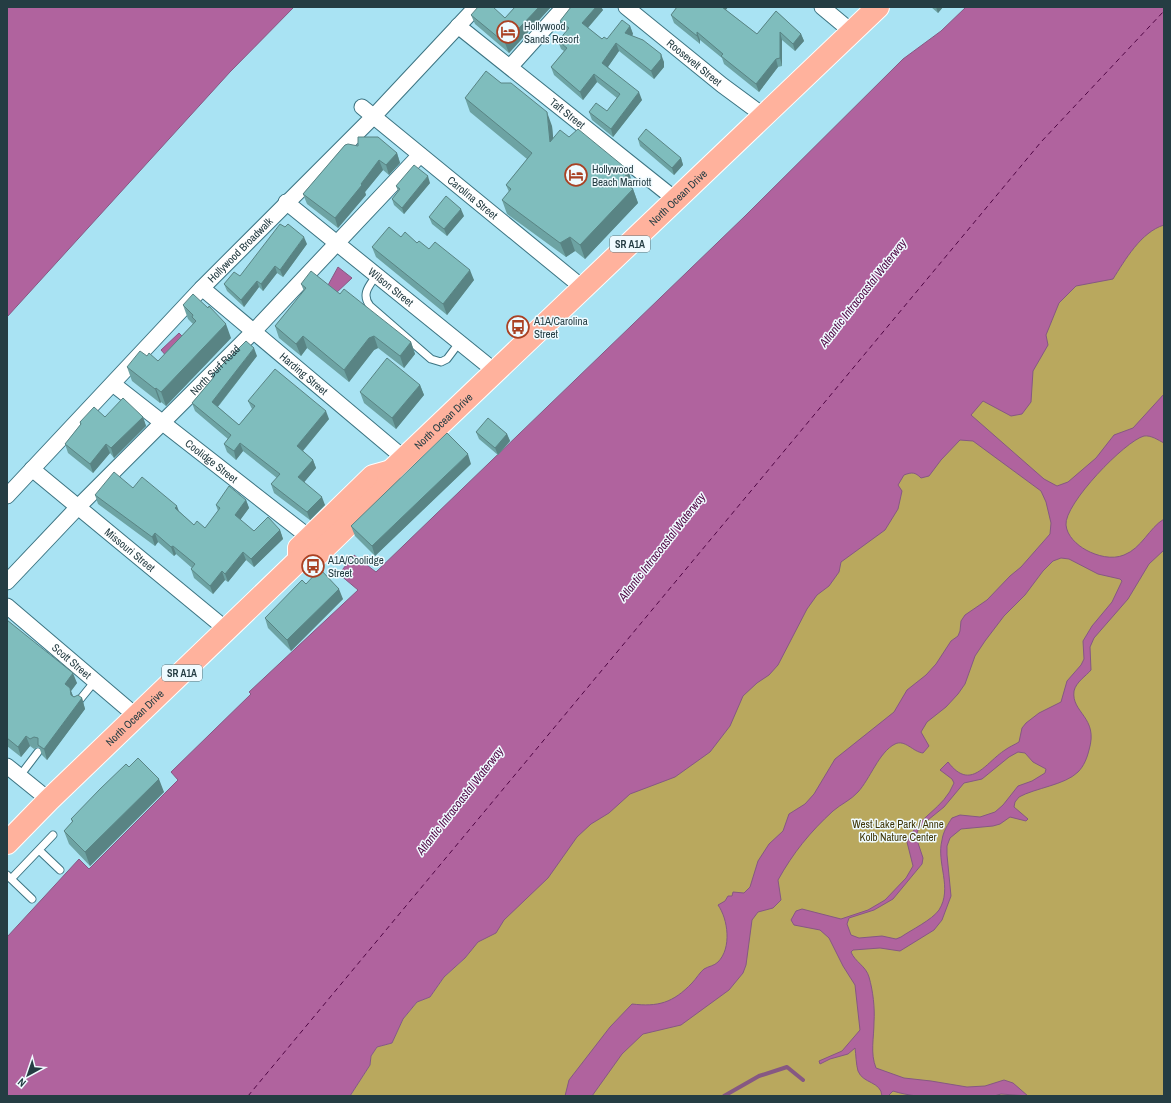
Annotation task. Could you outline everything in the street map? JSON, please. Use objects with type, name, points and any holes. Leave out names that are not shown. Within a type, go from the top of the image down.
[{"type":"main road","name":"North Ocean Drive","points":[[7,843],[49,800],[299,560],[312,560],[333,540],[386,488],[398,465],[878,7]]},
{"type":"main road","name":"North Ocean Drive","points":[[299,560],[299,548],[373,476],[398,465]]},
{"type":"street","name":"Hollywood Broadwalk","points":[[7,496],[202,288],[286,202],[368,111],[458,26],[476,7]]},
{"type":"street","points":[[510,67],[564,7]]},
{"type":"street","name":"Roosevelt Street","points":[[626,7],[722,85],[764,116]]},
{"type":"street","points":[[822,7],[852,32]]},
{"type":"street","name":"Taft Street","points":[[458,26],[676,200]]},
{"type":"street","name":"Carolina Street","points":[[368,111],[583,288]]},
{"type":"street","name":"North Surf Road","points":[[7,582],[78,507],[254,331],[420,155]]},
{"type":"street","name":"Wilson Street","points":[[286,202],[496,372]]},
{"type":"street","name":"Harding Street","points":[[202,288],[254,331],[398,465]]},
{"type":"street","name":"Coolidge Street","points":[[113,384],[310,538]]},
{"type":"street","name":"Missouri Street","points":[[32,469],[227,630]]},
{"type":"street","name":"Scott Street","points":[[7,606],[136,716]]},
{"type":"street","points":[[7,766],[49,800]]},
{"type":"lane","points":[[376,276],[366,290],[365,300],[431,359],[441,362],[447,359],[460,343]]},
{"type":"lane","points":[[78,702],[95,681]]},
{"type":"lane","points":[[20,777],[38,752]]},
{"type":"lane","points":[[32,899],[9,877],[53,835]]},
{"type":"lane","points":[[39,850],[60,870]]},
{"type":"green space","name":"West Lake Park / Anne Kolb Nature Center","points":[[1164,126],[1164,1096],[350,1096],[370,1065],[371,1056],[377,1047],[392,1043],[403,1019],[417,1002],[430,997],[444,977],[464,959],[894,400]]},
{"type":"water","points":[[7,7],[294,7],[230,72],[7,317]]},
{"type":"water","name":"Atlantic Intracoastal Waterway","points":[[966,7],[1164,7],[1164,225],[1148,234],[1141,240],[1128,255],[1113,279],[1076,286],[1059,303],[1046,335],[1048,345],[1033,371],[1031,402],[1022,414],[1011,416],[983,401],[971,415],[1044,479],[1057,486],[1068,482],[1096,458],[1114,435],[1133,428],[1164,394],[1164,443],[1152,437],[1144,436],[1135,440],[1124,449],[1097,474],[1085,489],[1068,515],[1066,525],[1070,536],[1083,548],[1100,556],[1115,557],[1124,555],[1136,548],[1154,527],[1164,519],[1164,550],[1149,564],[1128,599],[1094,638],[1090,647],[1091,670],[1079,682],[1074,691],[1076,705],[1088,723],[1091,739],[1085,762],[1080,770],[1066,780],[1019,797],[1015,802],[1014,807],[1028,819],[1026,821],[1010,817],[1000,824],[993,826],[961,829],[950,838],[947,846],[947,855],[951,896],[942,920],[934,930],[900,951],[880,948],[853,950],[851,952],[855,959],[868,973],[872,988],[874,1011],[873,1057],[876,1068],[904,1078],[967,1087],[985,1086],[1004,1080],[1013,1083],[1028,1096],[1001,1094],[994,1096],[930,1097],[893,1091],[888,1096],[882,1096],[879,1088],[860,1075],[856,1062],[855,1048],[848,1054],[830,1059],[820,1064],[819,1061],[842,1051],[860,1030],[855,985],[843,966],[829,938],[820,930],[794,925],[791,920],[796,911],[802,909],[841,919],[868,910],[885,900],[906,878],[913,866],[907,842],[912,833],[918,825],[944,800],[954,783],[952,779],[940,770],[948,762],[956,771],[964,775],[971,775],[978,772],[998,755],[1019,742],[1022,728],[1026,723],[1039,713],[1061,702],[1067,681],[1081,665],[1084,659],[1083,641],[1092,626],[1112,602],[1122,581],[1120,579],[1098,574],[1069,559],[1061,558],[1053,561],[1043,571],[1025,595],[1004,616],[975,656],[965,684],[958,694],[946,707],[927,722],[921,732],[929,746],[923,753],[902,743],[895,744],[889,748],[879,759],[858,792],[833,811],[802,843],[778,880],[781,900],[773,908],[758,912],[752,920],[746,965],[743,973],[729,990],[681,1025],[643,1034],[622,1054],[592,1096],[565,1096],[569,1080],[610,1027],[632,1004],[650,1005],[672,999],[685,990],[704,969],[718,962],[725,949],[727,934],[724,918],[718,905],[725,901],[728,896],[732,896],[733,892],[744,893],[750,887],[758,861],[769,844],[783,831],[789,814],[805,804],[814,794],[835,759],[894,712],[907,690],[926,675],[936,664],[951,641],[958,636],[961,621],[965,615],[987,600],[1010,576],[1021,567],[1050,534],[1051,523],[1046,502],[1041,491],[973,441],[960,440],[941,460],[929,476],[921,478],[913,473],[904,475],[898,485],[902,491],[898,509],[885,530],[841,562],[839,572],[829,586],[817,595],[807,609],[778,665],[769,675],[757,683],[743,696],[730,726],[710,752],[675,777],[630,794],[609,813],[591,824],[577,837],[548,878],[504,920],[496,933],[478,942],[465,958],[444,977],[430,997],[417,1002],[403,1019],[392,1043],[377,1047],[371,1056],[370,1065],[350,1096],[7,1096],[7,937],[79,859],[89,869],[178,780],[171,772],[251,694],[249,692],[358,590],[339,574],[354,555],[376,572],[745,216],[903,59],[941,31]],"holes":[[[1018,752],[1025,753],[1033,762],[1046,769],[1045,773],[1032,781],[1018,786],[1003,805],[995,812],[980,817],[960,815],[952,818],[947,825],[941,849],[945,893],[943,902],[936,914],[921,925],[896,939],[882,936],[859,938],[851,935],[847,924],[849,918],[874,910],[893,899],[922,864],[923,858],[916,837],[918,830],[923,824],[944,807],[964,783],[982,779],[1009,757]]]},
{"type":"water","points":[[338,267],[352,278],[335,294],[327,287]]},
{"type":"water","points":[[179,333],[186,340],[168,358],[161,350]]},
{"type":"building","points":[[478,7],[493,7],[505,18],[515,7],[539,7],[505,43],[471,15]]},
{"type":"building","points":[[571,7],[596,7],[582,23],[602,39],[604,37],[607,39],[622,20],[630,26],[625,33],[643,40],[661,54],[661,59],[651,71],[616,43],[602,63],[639,92],[611,129],[589,112],[596,103],[607,111],[620,94],[594,74],[580,92],[551,67],[567,48],[558,41],[569,28],[560,21]]},
{"type":"building","points":[[677,7],[722,7],[757,34],[776,11],[801,34],[793,44],[780,32],[780,58],[776,59],[756,84],[721,56],[723,54],[697,32],[697,36],[671,15]]},
{"type":"building","name":"Hollywood Beach Marriott","points":[[486,71],[501,83],[511,83],[547,112],[550,142],[560,130],[569,137],[578,129],[628,170],[623,182],[633,189],[580,245],[570,237],[560,243],[502,200],[511,189],[506,185],[532,153],[465,98]]},
{"type":"building","points":[[646,129],[681,158],[672,168],[638,139]]},
{"type":"building","points":[[358,137],[378,137],[397,153],[386,165],[379,160],[361,184],[362,185],[335,218],[303,194],[345,145],[348,144],[358,146]]},
{"type":"building","points":[[414,165],[428,176],[402,208],[392,199],[400,189],[396,186]]},
{"type":"building","points":[[446,196],[461,209],[444,229],[429,217]]},
{"type":"building","points":[[280,224],[285,227],[288,224],[304,237],[280,270],[275,266],[261,284],[257,281],[241,300],[224,284],[234,272],[240,276]]},
{"type":"building","points":[[389,227],[401,237],[405,232],[417,243],[419,241],[429,249],[435,242],[470,270],[443,304],[372,247]]},
{"type":"building","points":[[311,271],[340,294],[344,289],[411,342],[400,356],[374,336],[369,338],[344,370],[303,336],[296,344],[275,326],[306,288],[301,284]]},
{"type":"building","points":[[193,294],[208,308],[209,306],[226,324],[161,392],[127,367],[140,351],[147,356],[149,353],[158,361],[196,321],[192,317],[193,315],[183,305]]},
{"type":"building","points":[[246,341],[254,348],[212,402],[239,425],[255,406],[248,401],[275,369],[326,411],[297,446],[313,460],[298,477],[322,497],[307,512],[271,484],[280,474],[240,443],[234,451],[224,444],[231,435],[192,403],[214,377],[212,375]]},
{"type":"building","points":[[387,358],[420,385],[392,418],[360,392]]},
{"type":"building","points":[[123,398],[143,417],[111,448],[106,444],[90,464],[65,444],[81,424],[80,422],[94,407],[105,417]]},
{"type":"building","points":[[488,418],[507,434],[495,448],[476,432]]},
{"type":"building","points":[[447,433],[468,454],[372,546],[351,526]]},
{"type":"building","points":[[114,472],[133,488],[142,477],[177,506],[175,508],[194,525],[197,521],[205,528],[220,508],[216,505],[229,486],[246,500],[235,515],[254,531],[268,517],[280,530],[251,559],[243,552],[225,574],[222,571],[210,586],[191,569],[195,564],[173,546],[171,547],[155,533],[152,537],[95,495]]},
{"type":"building","points":[[320,569],[339,589],[287,640],[265,618],[302,580],[306,584]]},
{"type":"building","points":[[7,620],[73,673],[65,684],[70,688],[71,695],[74,697],[78,695],[82,698],[44,749],[38,745],[38,738],[34,737],[30,739],[26,736],[18,747],[7,738]]},
{"type":"building","points":[[138,758],[159,779],[85,852],[64,831],[73,821],[71,819],[100,789],[126,764],[129,767]]},
{"type":"waterway","points":[[724,1096],[759,1076],[787,1067],[803,1080]]},
{"type":"ferry route","points":[[248,1096],[1041,142],[1164,11]]},
{"type":"place","name":"Hollywood Sands Resort","points":[[508,32]]},
{"type":"place","name":"Hollywood Beach Marriott","points":[[576,175]]},
{"type":"place","name":"A1A/Carolina Street","points":[[518,327]]},
{"type":"place","name":"A1A/Coolidge Street","points":[[313,566]]}]
